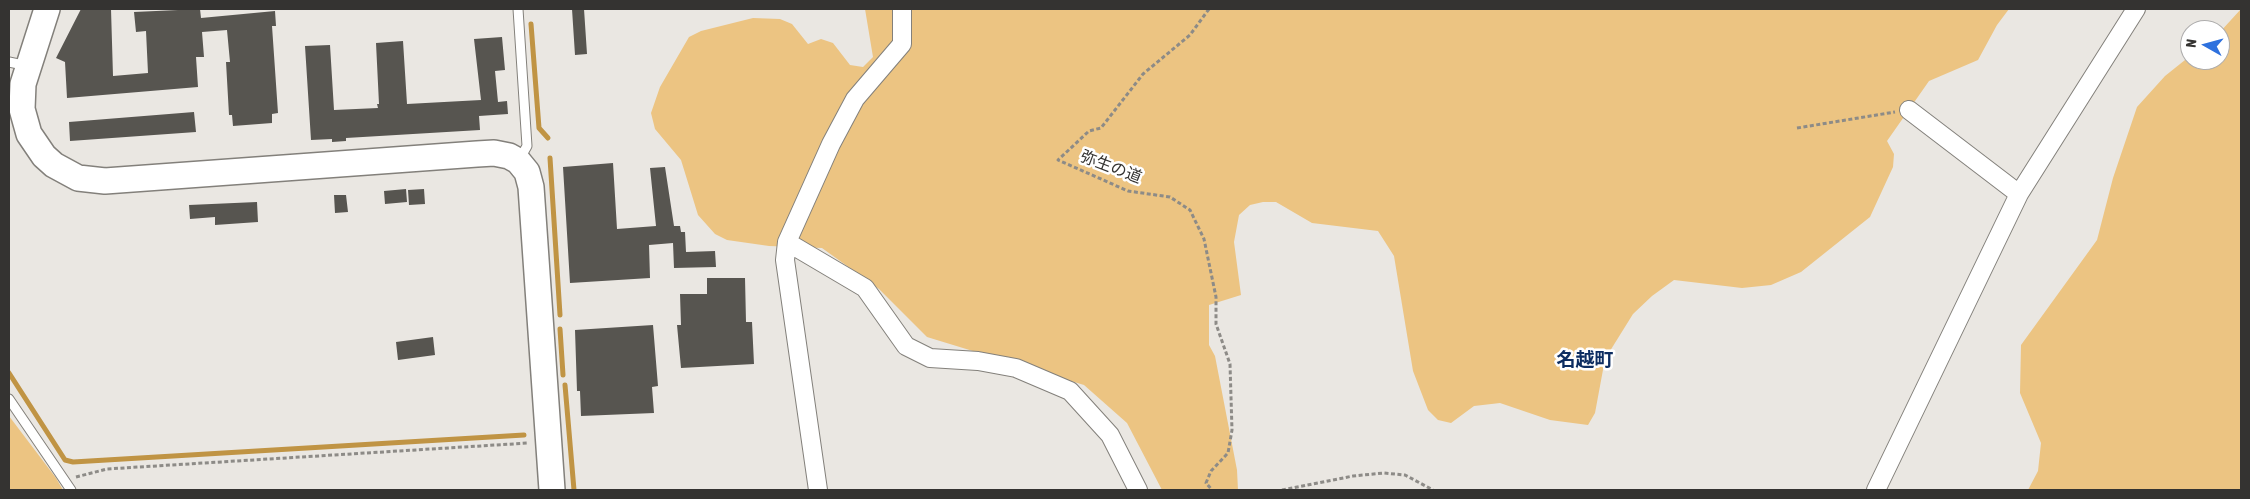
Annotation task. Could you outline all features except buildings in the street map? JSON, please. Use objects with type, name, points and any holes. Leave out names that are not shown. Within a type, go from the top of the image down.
[{"type":"street","points":[[47,9],[19,64],[22,109],[29,134],[44,156],[54,166],[78,178],[105,181],[477,154],[502,154],[518,161],[527,172],[531,187],[552,490]]},
{"type":"street","points":[[818,490],[785,260],[787,242],[854,98],[902,44],[902,9]]},
{"type":"street","points":[[1876,490],[2019,194],[2136,9]]},
{"type":"street","points":[[1909,110],[2019,194]]},
{"type":"street","points":[[787,242],[864,288],[906,346],[930,358],[978,360],[1016,368],[1070,390],[1110,435],[1138,490]]},
{"type":"lane","points":[[518,9],[527,146],[518,161]]},
{"type":"lane","points":[[9,399],[71,490]]},
{"type":"path","name":"弥生の道","points":[[1209,9],[1190,36],[1144,74],[1101,128],[1089,131],[1058,160],[1128,191],[1170,197],[1190,210],[1204,240],[1216,297],[1216,324],[1230,364],[1232,430],[1228,453],[1211,471],[1206,484],[1212,490]]},
{"type":"path","points":[[1797,128],[1909,110]]},
{"type":"path","points":[[64,480],[107,469],[548,442]]},
{"type":"path","points":[[1282,490],[1354,476],[1384,473],[1405,475],[1433,490]]},
{"type":"shaded area","points":[[865,9],[2009,9],[1997,25],[1978,60],[1929,81],[1887,141],[1894,154],[1893,167],[1870,217],[1801,272],[1771,285],[1742,288],[1674,280],[1652,296],[1633,314],[1605,359],[1595,413],[1588,425],[1550,420],[1500,403],[1474,406],[1451,423],[1438,420],[1428,410],[1413,371],[1394,256],[1378,231],[1312,223],[1276,202],[1250,205],[1239,215],[1234,242],[1241,295],[1209,305],[1209,345],[1215,356],[1237,470],[1238,490],[1162,490],[1127,423],[1084,385],[927,337],[879,289],[822,248],[769,246],[727,240],[715,234],[698,215],[681,160],[655,129],[651,113],[660,87],[689,37],[701,31],[753,18],[780,19],[792,24],[808,44],[821,39],[833,43],[850,65],[863,67],[873,57]]},
{"type":"shaded area","points":[[2241,9],[2241,490],[2028,490],[2038,471],[2041,443],[2020,393],[2021,345],[2097,240],[2113,178],[2137,107],[2165,76],[2180,64],[2180,70],[2230,70],[2230,21]]},
{"type":"shaded area","points":[[9,416],[56,478],[63,490],[9,490]]},
{"type":"waterway","points":[[531,24],[539,128],[548,138]]},
{"type":"waterway","points":[[550,158],[560,315]]},
{"type":"waterway","points":[[560,329],[563,375]]},
{"type":"waterway","points":[[9,373],[65,460],[73,462],[524,435]]},
{"type":"waterway","points":[[565,385],[574,490]]},
{"type":"district","name":"名越町","points":[[1585,360]]}]
